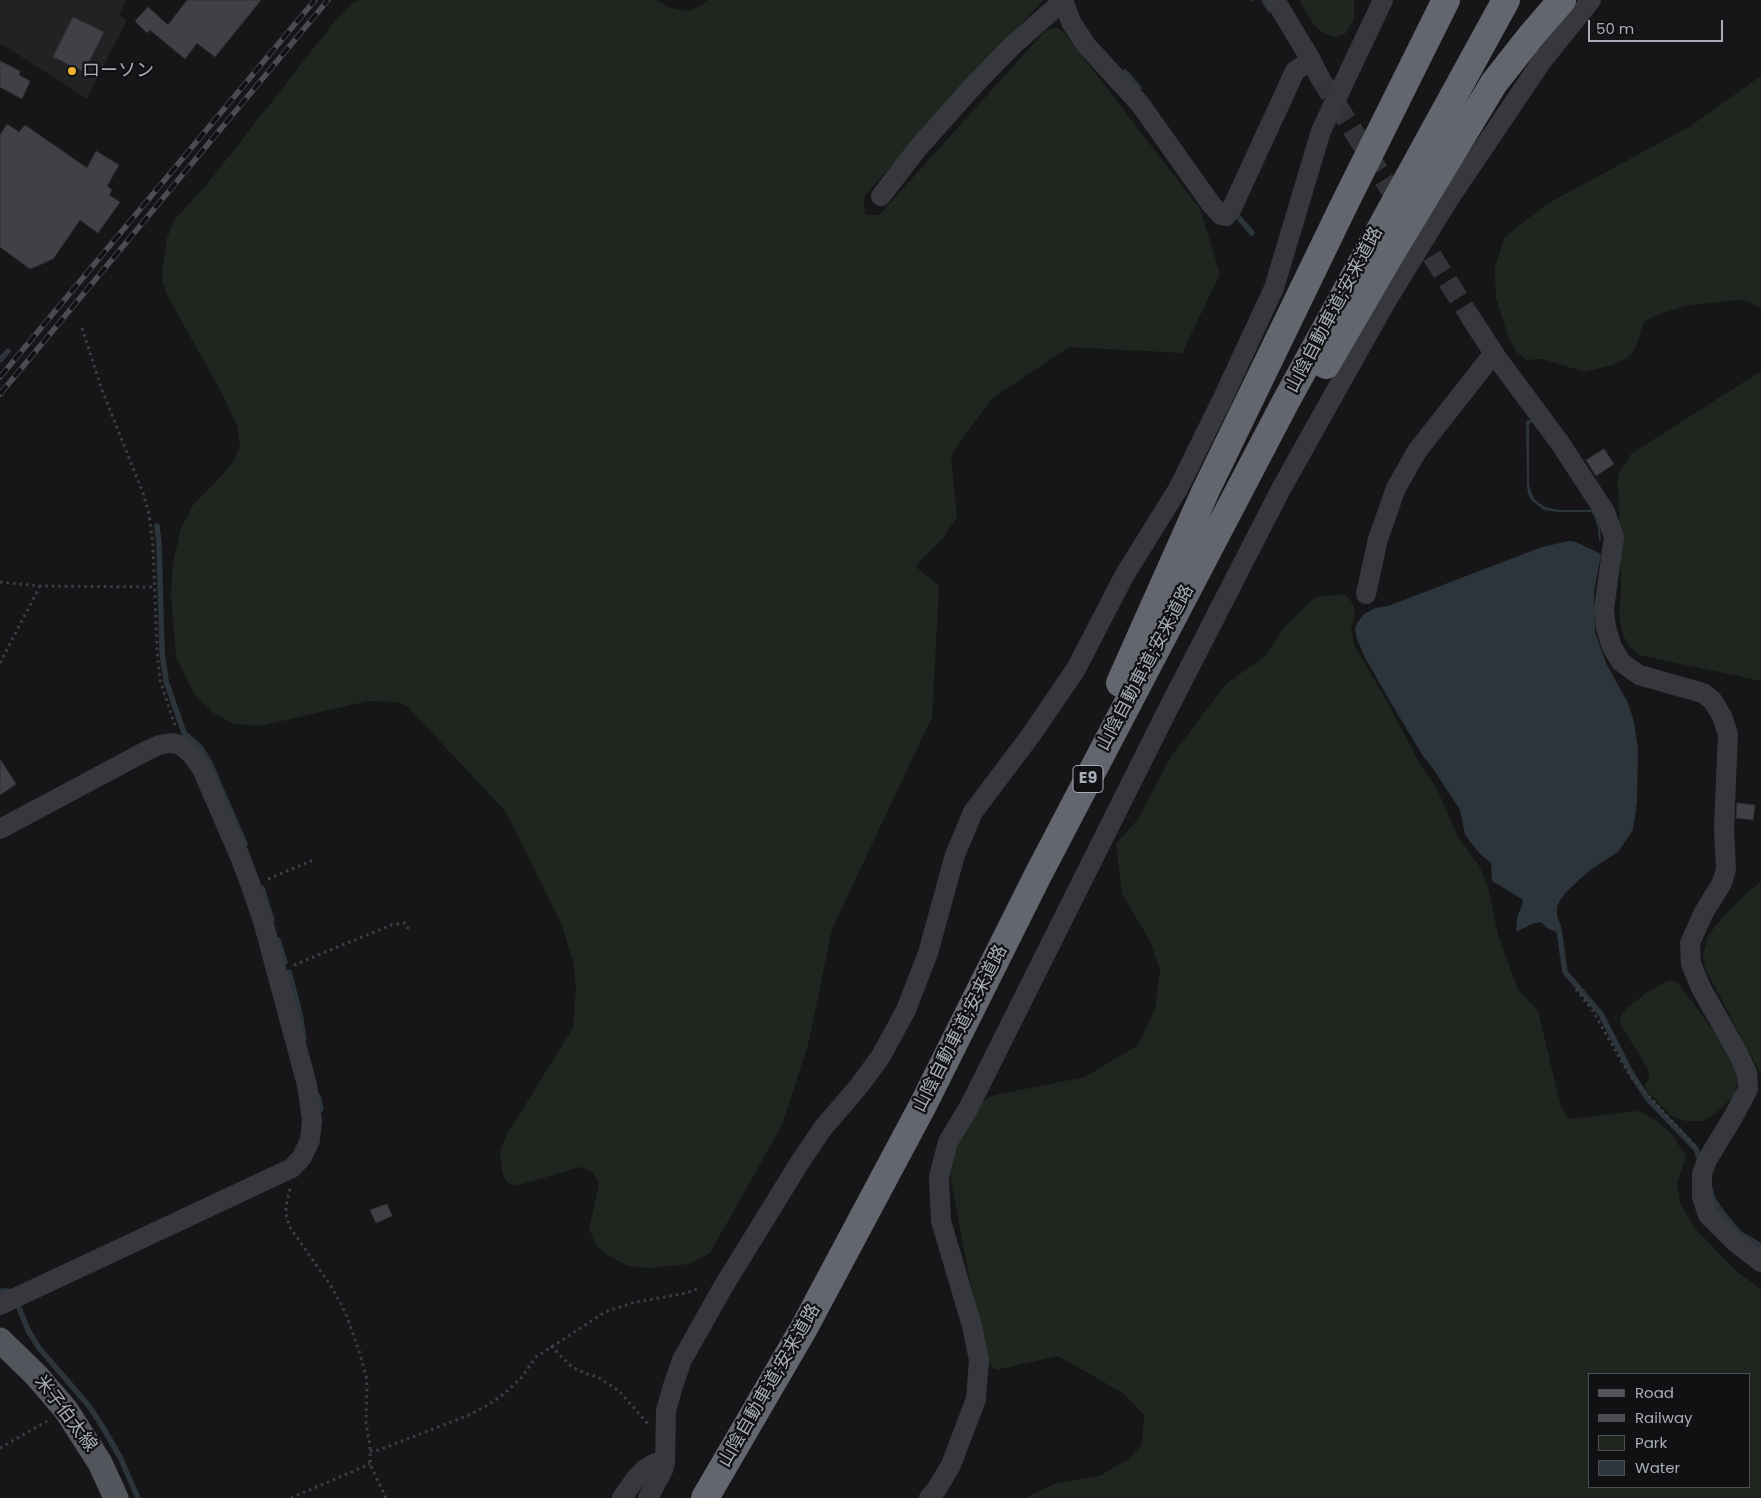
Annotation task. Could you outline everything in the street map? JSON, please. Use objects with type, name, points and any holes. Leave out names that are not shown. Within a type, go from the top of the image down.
[{"type":"highway","points":[[1039,873],[1142,629],[1206,490],[1338,216],[1446,0]]},
{"type":"highway","name":"山陰自動車道;安来道路","points":[[706,1498],[804,1328],[923,1105],[1039,873],[1285,403],[1506,0]]},
{"type":"highway","points":[[1123,711],[1164,651],[1390,255],[1494,83],[1562,0]]},
{"type":"main road","name":"米子伯太線","points":[[0,1340],[36,1375],[66,1410],[100,1463],[116,1498]]},
{"type":"street","points":[[1275,0],[1320,78]]},
{"type":"street","points":[[648,1498],[660,1477],[665,1462],[666,1411],[672,1386],[682,1360],[723,1287],[800,1162],[823,1128],[859,1086],[881,1056],[906,1010],[928,953],[954,855],[973,812],[1031,735],[1076,669],[1124,576],[1178,489],[1222,400],[1274,288],[1320,131],[1383,0]]},
{"type":"street","points":[[935,1495],[951,1465],[976,1399],[979,1360],[972,1326],[941,1221],[939,1176],[948,1142],[968,1107],[1281,489],[1379,313],[1447,202],[1537,69],[1591,0]]},
{"type":"street","points":[[881,196],[918,148],[975,84],[1013,45],[1063,1],[1071,22],[1086,45],[1140,104],[1211,204],[1226,216],[1231,210],[1295,71],[1311,60]]},
{"type":"street","points":[[1471,318],[1560,444],[1605,512],[1614,537],[1604,609],[1606,628],[1612,647],[1621,662],[1639,675],[1703,693],[1712,700],[1722,716],[1728,734],[1724,828],[1726,869],[1722,883],[1704,912],[1690,944],[1691,964],[1702,990],[1738,1053],[1747,1073],[1748,1089],[1706,1160],[1702,1174],[1702,1197],[1708,1215],[1735,1242],[1761,1262]]},
{"type":"street","points":[[1366,594],[1378,539],[1396,488],[1417,451],[1494,353]]},
{"type":"street","points":[[0,829],[105,774],[146,750],[171,743],[181,745],[192,755],[202,769],[241,859],[263,921],[307,1085],[312,1120],[310,1140],[302,1157],[292,1168],[0,1305]]},
{"type":"street","points":[[622,1498],[645,1469],[655,1463],[665,1462]]},
{"type":"path","points":[[82,328],[102,390],[143,493],[149,514],[153,546],[160,680],[181,745]]},
{"type":"path","points":[[0,582],[40,586],[154,587]]},
{"type":"path","points":[[0,662],[40,586]]},
{"type":"path","points":[[251,886],[313,860]]},
{"type":"path","points":[[276,971],[391,925],[405,923],[410,932]]},
{"type":"path","points":[[1576,989],[1594,1011],[1633,1079],[1692,1142],[1706,1160]]},
{"type":"path","points":[[292,1168],[292,1184],[286,1206],[289,1226],[330,1286],[346,1314],[367,1380],[366,1423],[370,1464],[386,1498]]},
{"type":"path","points":[[370,1451],[379,1450],[390,1444],[469,1415],[488,1405],[504,1394],[522,1377],[536,1357],[595,1317],[632,1303],[686,1293],[714,1284],[723,1287]]},
{"type":"path","points":[[551,1346],[572,1367],[598,1377],[619,1391],[648,1424],[666,1440]]},
{"type":"path","points":[[0,1448],[66,1410]]},
{"type":"path","points":[[291,1498],[370,1464]]},
{"type":"shaded area","name":"ローソン","points":[[0,0],[126,0],[120,15],[127,20],[87,99],[0,43]]},
{"type":"green space","points":[[360,0],[657,0],[668,7],[688,11],[699,7],[708,0],[1043,0],[865,195],[864,208],[866,215],[879,215],[1045,31],[1058,28],[1065,34],[1200,209],[1220,274],[1182,353],[1069,347],[991,399],[951,455],[957,517],[943,538],[915,566],[939,586],[932,717],[832,929],[808,1045],[782,1125],[710,1253],[689,1264],[651,1268],[628,1266],[606,1254],[596,1245],[589,1229],[599,1184],[593,1172],[580,1167],[516,1186],[507,1182],[502,1172],[500,1150],[506,1136],[573,1028],[576,987],[573,961],[561,923],[506,812],[408,707],[397,702],[368,701],[260,726],[234,724],[215,714],[194,694],[176,657],[171,595],[173,562],[181,529],[193,505],[227,470],[235,459],[240,446],[237,426],[223,395],[167,295],[162,272],[167,238],[175,219],[208,183],[335,21],[354,2]]},
{"type":"green space","points":[[1299,0],[1354,0],[1354,20],[1345,34],[1334,37],[1322,32],[1314,25]]},
{"type":"green space","points":[[1761,76],[1761,309],[1750,302],[1739,300],[1689,305],[1654,316],[1643,323],[1636,347],[1630,356],[1613,365],[1585,372],[1543,359],[1526,360],[1517,352],[1509,339],[1496,298],[1495,267],[1504,238],[1547,204],[1689,127]]},
{"type":"green space","points":[[1761,371],[1761,681],[1639,655],[1629,646],[1623,635],[1619,614],[1621,597],[1617,484],[1619,473],[1631,454]]},
{"type":"green space","points":[[1345,594],[1353,604],[1355,614],[1351,629],[1354,645],[1383,694],[1420,764],[1436,787],[1458,837],[1480,867],[1489,891],[1498,935],[1518,990],[1538,1011],[1561,1107],[1569,1119],[1639,1111],[1670,1132],[1686,1156],[1677,1183],[1680,1202],[1685,1212],[1696,1230],[1736,1271],[1761,1289],[1761,1498],[1025,1498],[1054,1484],[1102,1475],[1128,1459],[1142,1445],[1144,1415],[1123,1393],[1058,1356],[996,1370],[985,1360],[949,1170],[956,1140],[980,1103],[994,1095],[1085,1077],[1138,1045],[1155,1009],[1160,970],[1150,941],[1122,894],[1116,844],[1138,819],[1171,756],[1226,684],[1265,656],[1285,627],[1315,597]]},
{"type":"green space","points":[[1761,882],[1761,1075],[1705,968],[1703,955],[1708,936],[1717,924],[1742,897]]},
{"type":"green space","points":[[1669,980],[1678,983],[1720,1040],[1739,1073],[1734,1096],[1715,1114],[1703,1121],[1686,1121],[1673,1117],[1647,1091],[1645,1085],[1649,1079],[1649,1073],[1620,1024],[1621,1016],[1626,1009],[1646,993]]},
{"type":"water","points":[[1532,419],[1533,422],[1529,424],[1529,485],[1534,499],[1545,507],[1559,510],[1592,510],[1596,515],[1600,528],[1601,541],[1599,541],[1598,528],[1591,512],[1544,510],[1531,500],[1527,485],[1526,421]]},
{"type":"water","points":[[1569,541],[1576,542],[1601,554],[1594,592],[1595,632],[1606,663],[1628,703],[1634,722],[1638,749],[1637,802],[1633,830],[1618,852],[1590,870],[1566,892],[1559,902],[1557,916],[1561,926],[1562,939],[1556,932],[1547,928],[1541,922],[1516,932],[1517,918],[1523,902],[1522,899],[1492,881],[1491,863],[1479,853],[1465,835],[1460,810],[1423,756],[1394,708],[1364,656],[1355,629],[1364,614],[1375,608],[1388,606],[1542,547]]},
{"type":"building","points":[[187,0],[261,0],[215,57],[197,43],[185,59],[150,30],[147,33],[135,21],[148,7],[168,25]]},
{"type":"building","points":[[73,17],[104,32],[84,72],[53,57]]},
{"type":"building","points":[[0,61],[20,71],[19,75],[30,81],[22,99],[0,87]]},
{"type":"building","points":[[7,124],[19,132],[25,125],[87,168],[96,151],[119,165],[107,186],[112,190],[109,195],[120,202],[98,233],[80,220],[53,259],[30,269],[0,247],[0,135]]},
{"type":"building","points":[[1604,449],[1614,464],[1596,476],[1586,460]]},
{"type":"building","points":[[0,759],[16,784],[0,795]]},
{"type":"building","points":[[1737,803],[1755,805],[1753,820],[1736,818]]},
{"type":"building","points":[[387,1204],[392,1216],[376,1223],[370,1210]]},
{"type":"waterway","points":[[1264,0],[1270,10]]},
{"type":"waterway","points":[[1125,72],[1139,88]]},
{"type":"waterway","points":[[1240,219],[1252,233]]},
{"type":"waterway","points":[[0,360],[8,351]]},
{"type":"waterway","points":[[157,526],[162,652],[166,681],[184,733],[200,747],[210,763],[245,844]]},
{"type":"waterway","points":[[262,888],[272,920]]},
{"type":"waterway","points":[[1559,930],[1565,972],[1601,1014],[1630,1071],[1647,1098],[1696,1149],[1699,1157]]},
{"type":"waterway","points":[[278,940],[285,962]]},
{"type":"waterway","points":[[289,972],[300,1014],[304,1039]]},
{"type":"waterway","points":[[318,1096],[321,1109]]},
{"type":"waterway","points":[[1710,1188],[1713,1199],[1720,1210],[1740,1234],[1761,1246]]},
{"type":"waterway","points":[[0,1291],[8,1291]]},
{"type":"waterway","points":[[17,1303],[28,1330],[39,1348],[89,1406],[102,1426],[120,1457],[138,1498]]},
{"type":"tunnel","points":[[1320,78],[1471,318]]},
{"type":"railway","points":[[0,377],[315,0]]},
{"type":"railway","points":[[0,394],[328,0]]},
{"type":"place","name":"ローソン","points":[[72,71]]}]
